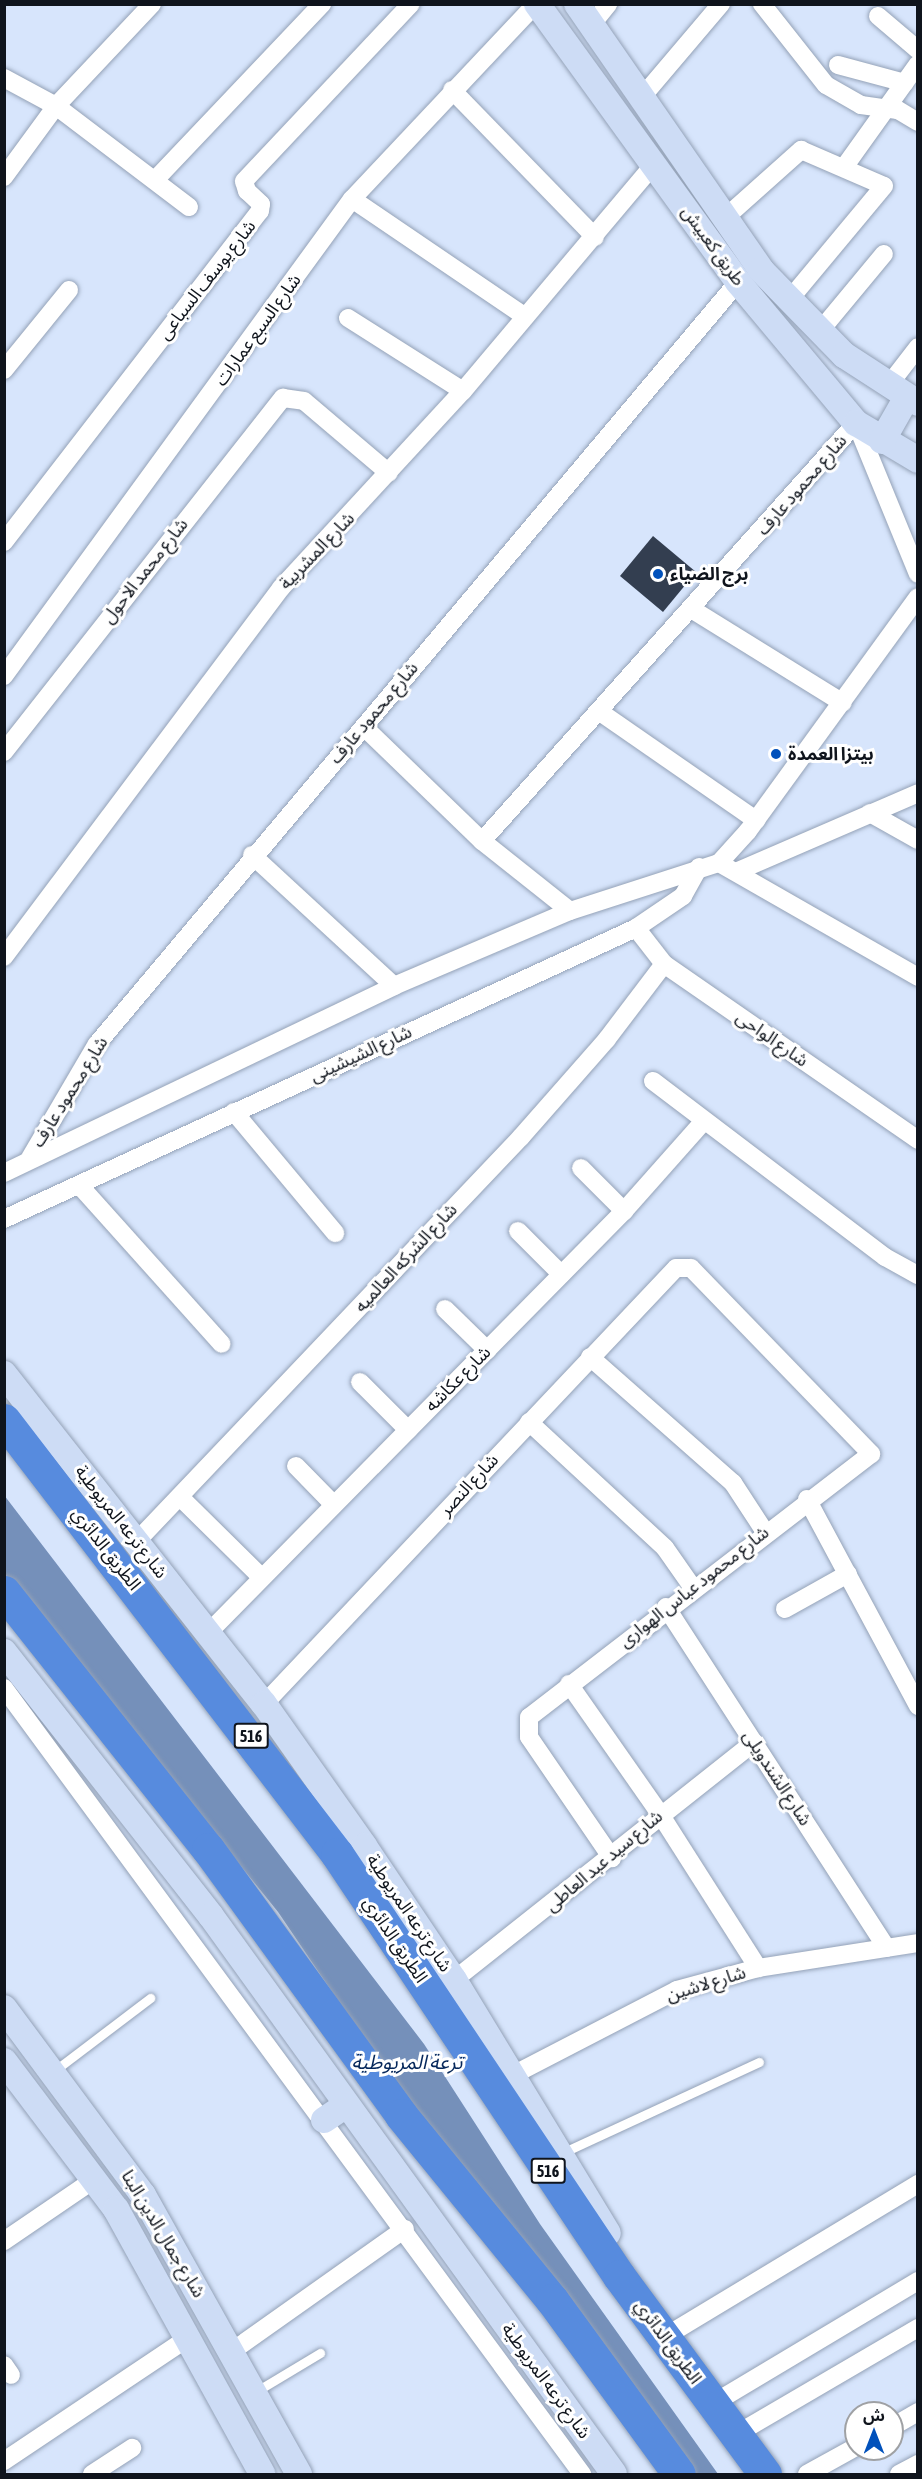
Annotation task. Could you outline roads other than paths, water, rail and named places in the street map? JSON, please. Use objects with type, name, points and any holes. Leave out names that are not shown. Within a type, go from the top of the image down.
[{"type":"highway","name":"الطريق الدائري","points":[[4,1420],[338,1854],[619,2276],[765,2475]]},
{"type":"highway","points":[[4,1592],[208,1850],[401,2115],[552,2300],[679,2475]]},
{"type":"main road","name":"طريق كعبيش","points":[[537,4],[738,282],[856,423],[882,441],[918,460]]},
{"type":"main road","name":"طريق كعبيش","points":[[585,14],[761,270],[844,355],[904,396]]},
{"type":"main road","points":[[882,441],[904,396]]},
{"type":"main road","name":"شارع ترعه المريوطية","points":[[4,1374],[264,1704],[454,1980],[626,2262],[781,2475]]},
{"type":"main road","name":"شارع ترعه المريوطية","points":[[4,1652],[211,1916],[345,2106],[614,2475]]},
{"type":"main road","name":"شارع جمال الدين البنا","points":[[4,2008],[143,2195],[299,2475]]},
{"type":"main road","name":"شارع جمال الدين البنا","points":[[4,2061],[96,2179],[260,2474]]},
{"type":"main road","points":[[324,2120],[345,2106]]},
{"type":"street","points":[[4,177],[56,106],[152,4]]},
{"type":"street","points":[[155,180],[322,4]]},
{"type":"street","name":"شارع يوسف السباعى","points":[[4,542],[260,211],[261,204],[247,191],[244,181],[411,4]]},
{"type":"street","name":"شارع السبع عمارات","points":[[4,676],[352,199],[452,90],[537,4]]},
{"type":"street","points":[[585,14],[608,4]]},
{"type":"street","points":[[642,97],[722,4]]},
{"type":"street","points":[[762,4],[826,85],[861,105],[888,107],[918,122]]},
{"type":"street","points":[[878,16],[918,50]]},
{"type":"street","points":[[845,166],[918,64]]},
{"type":"street","points":[[838,65],[904,83]]},
{"type":"street","points":[[4,78],[56,106],[189,207]]},
{"type":"street","points":[[452,90],[595,237]]},
{"type":"street","points":[[726,217],[801,150],[880,182],[884,191],[790,299]]},
{"type":"street","name":"شارع المشربية","points":[[4,957],[281,588],[462,392],[524,316],[595,237],[654,164]]},
{"type":"street","points":[[352,199],[524,316]]},
{"type":"street","points":[[820,331],[884,254]]},
{"type":"street","name":"شارع محمود عارف","points":[[30,1158],[97,1044],[252,855],[364,727],[738,282]]},
{"type":"street","points":[[4,370],[69,290]]},
{"type":"street","points":[[348,318],[462,392]]},
{"type":"street","points":[[904,396],[918,346]]},
{"type":"street","name":"شارع محمد الاحول","points":[[4,752],[274,404],[290,395],[304,401],[388,473]]},
{"type":"street","points":[[856,423],[918,574]]},
{"type":"street","name":"شارع محمود عارف","points":[[482,841],[693,610],[856,423]]},
{"type":"street","points":[[719,863],[756,820],[918,597]]},
{"type":"street","points":[[693,610],[843,703]]},
{"type":"street","points":[[4,646],[20,657]]},
{"type":"street","points":[[600,712],[756,820]]},
{"type":"street","points":[[364,727],[482,841],[570,911]]},
{"type":"street","points":[[738,871],[918,793]]},
{"type":"street","points":[[870,813],[918,840]]},
{"type":"street","points":[[252,855],[394,986]]},
{"type":"street","points":[[4,1173],[30,1158],[394,986],[570,911],[699,867],[719,863],[738,871],[918,976]]},
{"type":"street","name":"شارع الشيشينى","points":[[4,1219],[80,1186],[234,1112],[636,928],[683,896],[699,867]]},
{"type":"street","name":"شارع الواحى","points":[[636,928],[664,964],[918,1140]]},
{"type":"street","name":"شارع الشركه العالميه","points":[[136,1542],[521,1137],[607,1039],[664,964]]},
{"type":"street","points":[[653,1081],[885,1257],[918,1275]]},
{"type":"street","points":[[234,1112],[335,1233]]},
{"type":"street","name":"شارع عكاشه","points":[[208,1633],[624,1211],[704,1121]]},
{"type":"street","points":[[581,1168],[624,1211]]},
{"type":"street","points":[[80,1186],[222,1344]]},
{"type":"street","points":[[518,1231],[561,1274]]},
{"type":"street","name":"شارع النصر","points":[[264,1704],[676,1268],[695,1272],[871,1454]]},
{"type":"street","points":[[445,1309],[487,1350]]},
{"type":"street","points":[[590,1357],[733,1483],[765,1532]]},
{"type":"street","points":[[360,1382],[408,1430]]},
{"type":"street","points":[[529,1422],[665,1548],[693,1588]]},
{"type":"street","name":"شارع محمود عباس الهوارى","points":[[612,1858],[526,1727],[529,1717],[666,1607],[807,1499],[871,1454]]},
{"type":"street","points":[[296,1466],[334,1505]]},
{"type":"street","points":[[180,1497],[262,1578]]},
{"type":"street","points":[[807,1499],[918,1706]]},
{"type":"street","points":[[785,1609],[848,1574]]},
{"type":"street","name":"شارع الشندويلى","points":[[666,1607],[887,1948]]},
{"type":"street","points":[[568,1684],[660,1814],[758,1968]]},
{"type":"street","points":[[4,1688],[405,2229],[582,2475]]},
{"type":"street","name":"شارع سيد عبد العاطى","points":[[454,1980],[612,1858],[660,1814],[754,1742]]},
{"type":"street","name":"شارع لاشين","points":[[511,2076],[677,1990],[758,1968],[918,1943]]},
{"type":"street","points":[[4,2241],[96,2179]]},
{"type":"street","points":[[676,2330],[918,2184]]},
{"type":"street","points":[[231,2352],[405,2229]]},
{"type":"street","points":[[724,2397],[918,2281]]},
{"type":"street","points":[[747,2428],[918,2328]]},
{"type":"street","points":[[4,2461],[186,2339]]},
{"type":"street","points":[[904,2420],[918,2412]]},
{"type":"street","points":[[92,2475],[132,2448]]},
{"type":"street","points":[[807,2475],[844,2454]]},
{"type":"street","points":[[899,2475],[918,2464]]},
{"type":"lane","points":[[52,2072],[150,1998]]},
{"type":"lane","points":[[560,2154],[759,2062]]},
{"type":"lane","points":[[254,2392],[320,2353]]},
{"type":"water","name":"ترعة المريوطية","points":[[4,1495],[424,2044],[540,2224],[718,2474],[677,2474],[517,2265],[278,1912],[5,1574]]},
{"type":"place","name":"برج الضياء","points":[[658,574]]},
{"type":"place","name":"بيتزا العمدة","points":[[776,754]]}]
